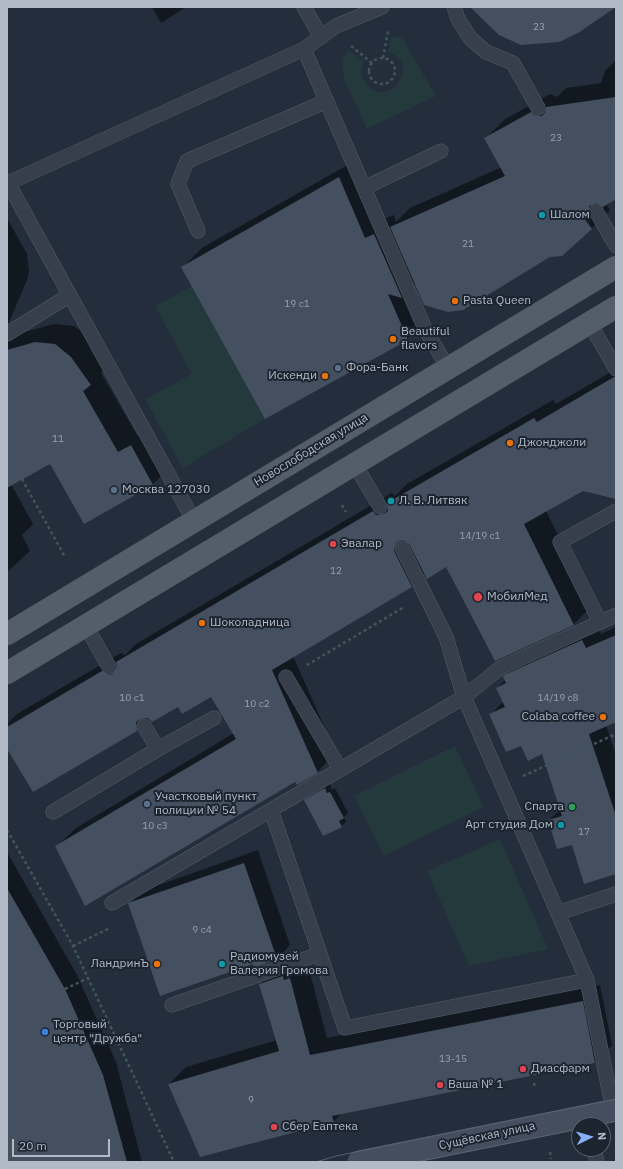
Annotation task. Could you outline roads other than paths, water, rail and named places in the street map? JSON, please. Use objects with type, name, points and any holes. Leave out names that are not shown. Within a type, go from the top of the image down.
[{"type":"main road","name":"Новослободская улица","points":[[7,634],[616,266]]},
{"type":"main road","points":[[7,673],[354,463],[616,307]]},
{"type":"street","name":"Сущёвская улица","points":[[596,1117],[614,1110]]},
{"type":"street","name":"Сущёвская улица","points":[[359,1162],[571,1123]]},
{"type":"lane","points":[[304,7],[322,37]]},
{"type":"lane","points":[[194,521],[7,182],[304,49],[336,26],[382,7]]},
{"type":"lane","points":[[454,7],[458,20],[470,38],[486,52],[513,63],[538,108]]},
{"type":"lane","points":[[304,49],[425,329],[448,368]]},
{"type":"lane","points":[[198,231],[178,184],[188,161],[326,101]]},
{"type":"lane","points":[[364,188],[441,151]]},
{"type":"lane","points":[[596,211],[616,246]]},
{"type":"lane","points":[[7,334],[70,296]]},
{"type":"lane","points":[[589,322],[616,370]]},
{"type":"lane","points":[[354,463],[380,507]]},
{"type":"lane","points":[[600,622],[560,542],[616,511]]},
{"type":"lane","points":[[402,548],[446,637],[464,697],[587,980],[614,1110]]},
{"type":"lane","points":[[112,904],[464,697],[500,668],[616,615]]},
{"type":"lane","points":[[86,626],[109,666]]},
{"type":"lane","points":[[286,677],[340,769]]},
{"type":"lane","points":[[54,812],[158,749],[214,718]]},
{"type":"lane","points":[[144,726],[158,749]]},
{"type":"lane","points":[[271,810],[344,1028],[587,980]]},
{"type":"lane","points":[[558,913],[616,894]]},
{"type":"lane","points":[[172,1005],[319,954]]},
{"type":"tram line","points":[[316,1162],[336,1156],[616,1099]]},
{"type":"tram line","points":[[611,1122],[616,1121]]},
{"type":"tram line","points":[[417,1162],[571,1131]]},
{"type":"place","name":"Шалом","points":[[542,215]]},
{"type":"place","name":"Pasta Queen","points":[[455,301]]},
{"type":"place","name":"Beautiful flavors","points":[[393,339]]},
{"type":"place","name":"Фора-Банк","points":[[338,368]]},
{"type":"place","name":"Искенди","points":[[325,376]]},
{"type":"place","name":"Джонджоли","points":[[510,443]]},
{"type":"place","name":"Москва 127030","points":[[114,490]]},
{"type":"place","name":"Л. В. Литвяк","points":[[391,501]]},
{"type":"place","name":"Эвалар","points":[[333,544]]},
{"type":"place","name":"МобилМед","points":[[478,597]]},
{"type":"place","name":"Шоколадница","points":[[202,623]]},
{"type":"place","name":"Colaba coffee","points":[[603,717]]},
{"type":"place","name":"Участковый пункт полиции № 54","points":[[147,804]]},
{"type":"place","name":"Спарта","points":[[572,807]]},
{"type":"place","name":"Арт студия Дом","points":[[561,825]]},
{"type":"place","name":"ЛандринЪ","points":[[157,964]]},
{"type":"place","name":"Радиомузей Валерия Громова","points":[[222,964]]},
{"type":"place","name":"Торговый центр \"Дружба\"","points":[[45,1032]]},
{"type":"place","name":"Диасфарм","points":[[523,1069]]},
{"type":"place","name":"Ваша № 1","points":[[440,1085]]},
{"type":"place","name":"Сбер Еаптека","points":[[274,1127]]}]
